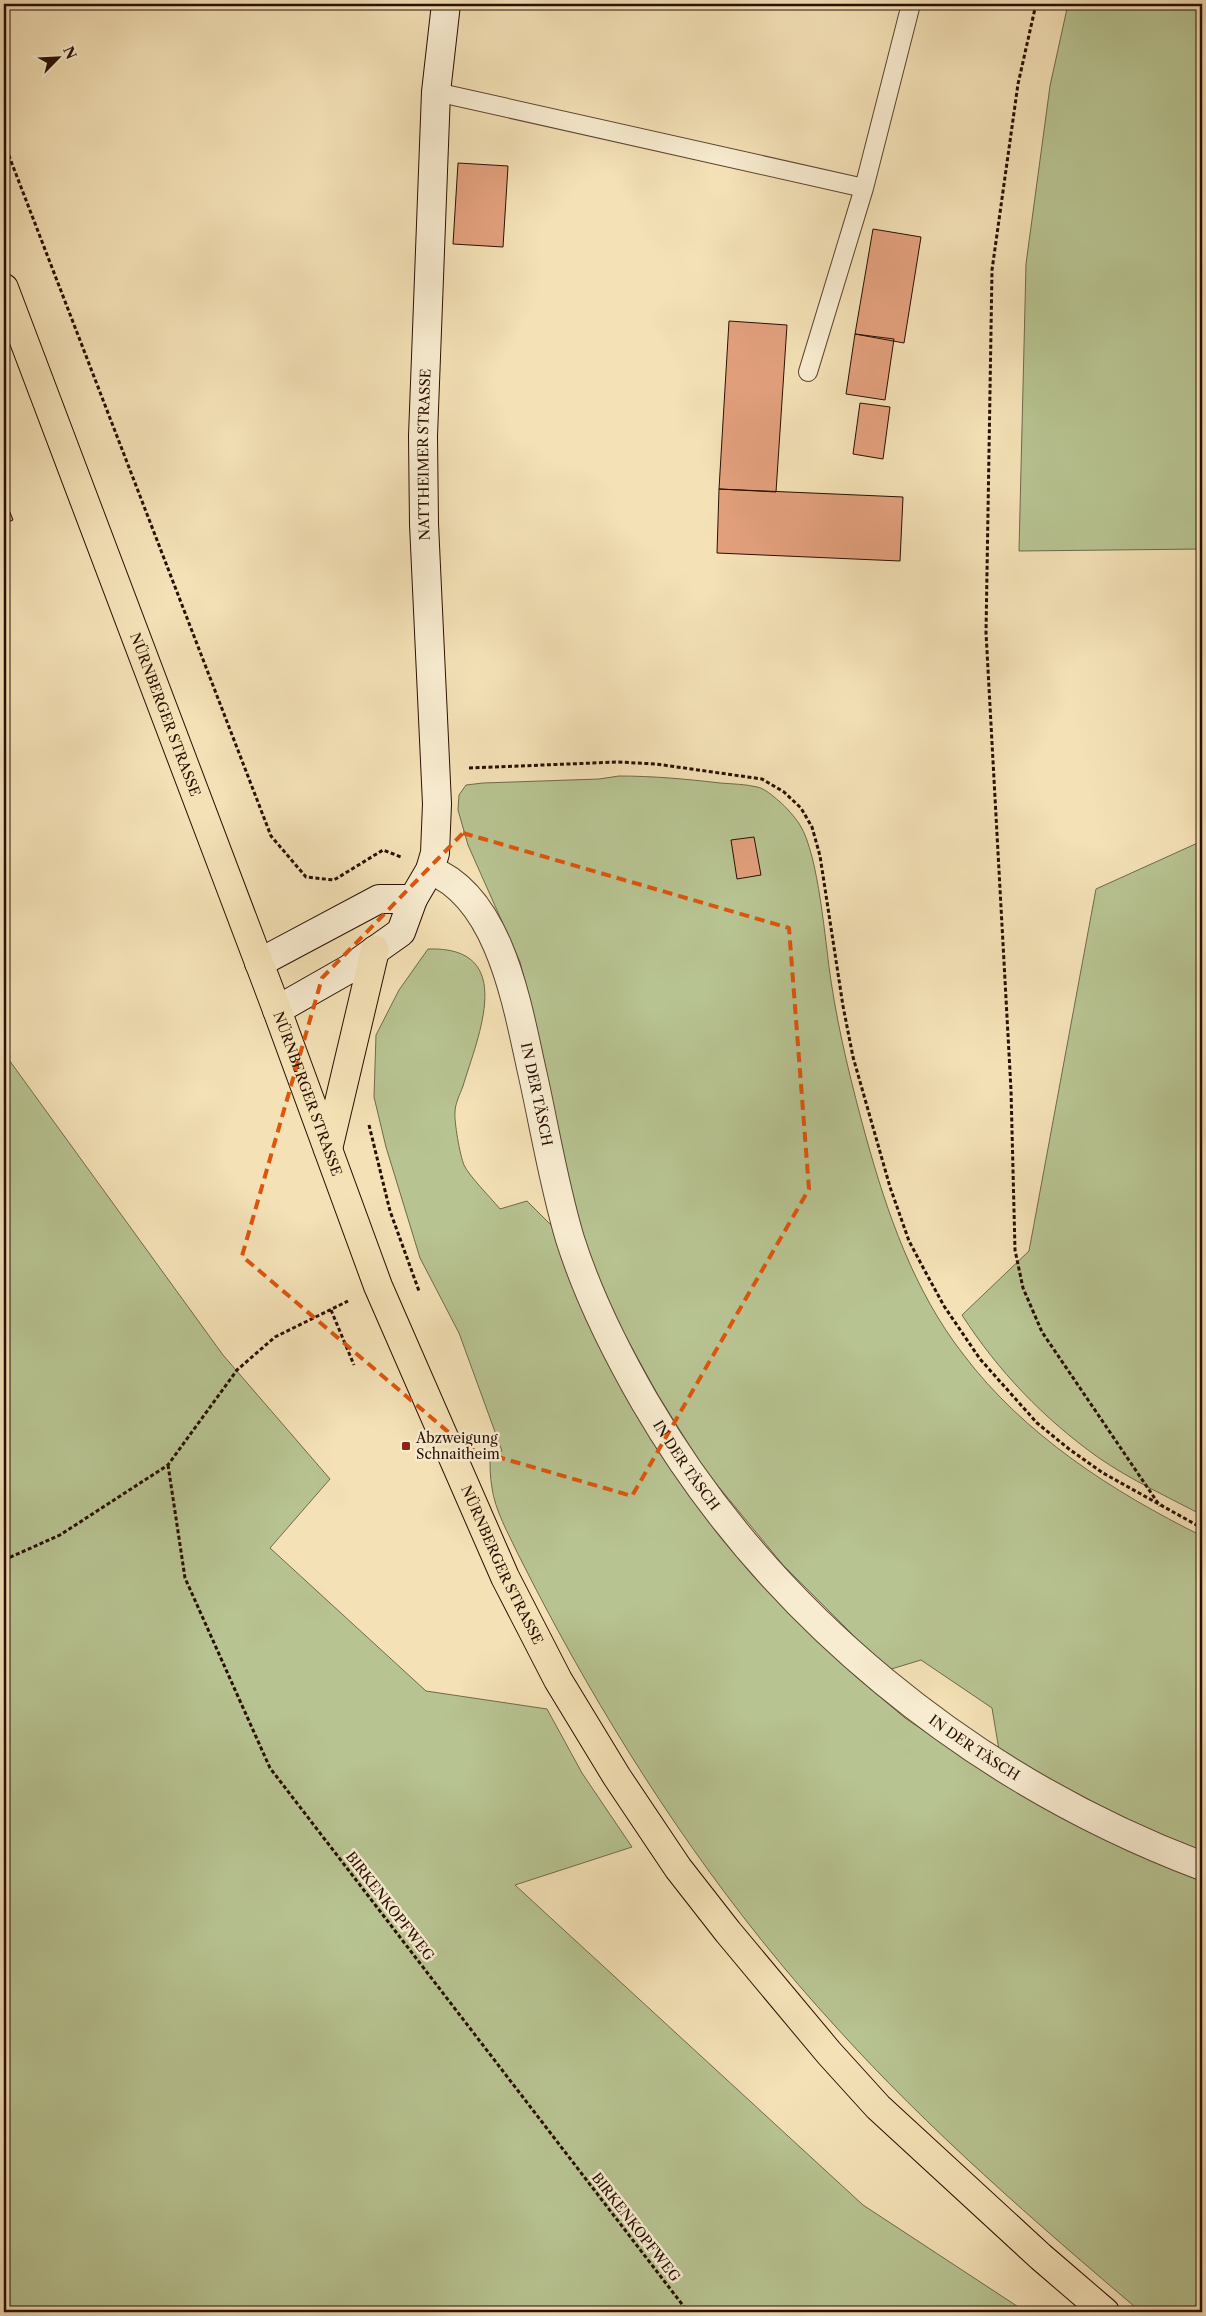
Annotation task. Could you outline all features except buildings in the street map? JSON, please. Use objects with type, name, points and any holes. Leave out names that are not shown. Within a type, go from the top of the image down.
[{"type":"main road","name":"NÜRNBERGER STRASSE","points":[[4,288],[277,1010],[378,1286],[505,1576],[531,1630],[588,1731],[678,1868],[776,1992],[878,2107],[1041,2257],[1105,2312]]},
{"type":"main road","points":[[328,1149],[375,950]]},
{"type":"street","name":"NATTHEIMER STRASSE","points":[[277,1010],[349,969],[401,932],[412,899],[430,870],[436,845],[436,769],[425,553],[423,436],[436,92],[446,4]]},
{"type":"street","name":"IN DER TÄSCH","points":[[430,870],[446,876],[452,881],[478,911],[490,931],[511,980],[570,1237],[603,1324],[646,1402],[674,1447],[731,1527],[758,1560],[828,1630],[868,1668],[932,1720],[994,1763],[1078,1810],[1114,1829],[1202,1866]]},
{"type":"street","points":[[259,963],[379,899],[412,899]]},
{"type":"lane","points":[[808,372],[864,188],[911,4]]},
{"type":"lane","points":[[436,92],[864,188]]},
{"type":"path","points":[[1036,4],[1018,84],[991,280],[986,633],[1011,1090],[1015,1250],[1023,1288],[1042,1332],[1160,1506]]},
{"type":"path","points":[[4,143],[271,836],[306,877],[334,880],[383,850],[430,870]]},
{"type":"path","points":[[436,769],[618,762],[656,764],[762,780],[784,792],[801,808],[812,827],[820,856],[843,1006],[855,1066],[890,1187],[909,1241],[944,1306],[980,1359],[1038,1423],[1069,1449],[1103,1473],[1202,1528]]},
{"type":"path","points":[[367,1119],[390,1211],[422,1299]]},
{"type":"path","points":[[4,1560],[60,1535],[168,1465],[237,1370],[275,1337],[378,1286]]},
{"type":"path","points":[[331,1310],[354,1365]]},
{"type":"path","name":"BIRKENKOPFWEG","points":[[168,1465],[185,1578],[270,1768],[688,2312]]},
{"type":"highlighted area","points":[[463,833],[789,928],[809,1189],[632,1496],[467,1448],[242,1256],[322,978]]},
{"type":"green space","points":[[1068,4],[1202,4],[1202,549],[1019,551],[1026,264],[1050,86]]},
{"type":"green space","points":[[619,776],[669,778],[757,787],[785,806],[796,819],[807,839],[817,878],[838,1021],[866,1137],[893,1222],[916,1278],[930,1304],[963,1354],[987,1383],[1042,1436],[1103,1480],[1202,1536],[1202,1852],[1150,1830],[1099,1805],[999,1750],[992,1708],[921,1660],[888,1670],[783,1565],[704,1469],[658,1395],[621,1328],[592,1264],[571,1194],[533,1014],[520,962],[468,845],[458,810],[459,795],[466,785],[599,779]]},
{"type":"green space","points":[[1202,841],[1202,1515],[1111,1466],[1059,1427],[1007,1375],[962,1315],[1029,1251],[1096,889]]},
{"type":"green space","points":[[428,949],[456,952],[474,962],[483,978],[485,998],[482,1020],[477,1043],[455,1109],[455,1123],[464,1165],[475,1181],[500,1209],[527,1201],[552,1226],[585,1313],[808,1630],[854,1675],[905,1718],[1000,1782],[1061,1817],[1134,1853],[1202,1880],[1202,2312],[1141,2312],[945,2139],[871,2065],[798,1984],[693,1849],[630,1754],[572,1656],[518,1554],[496,1505],[491,1484],[490,1455],[502,1451],[459,1333],[420,1258],[386,1147],[374,1097],[376,1035],[399,990]]},
{"type":"green space","points":[[4,1053],[223,1355],[330,1479],[270,1548],[426,1691],[547,1709],[582,1773],[632,1847],[515,1885],[863,2205],[1026,2312],[4,2312]]},
{"type":"place","name":"Abzweigung Schnaitheim","points":[[406,1446]]}]
